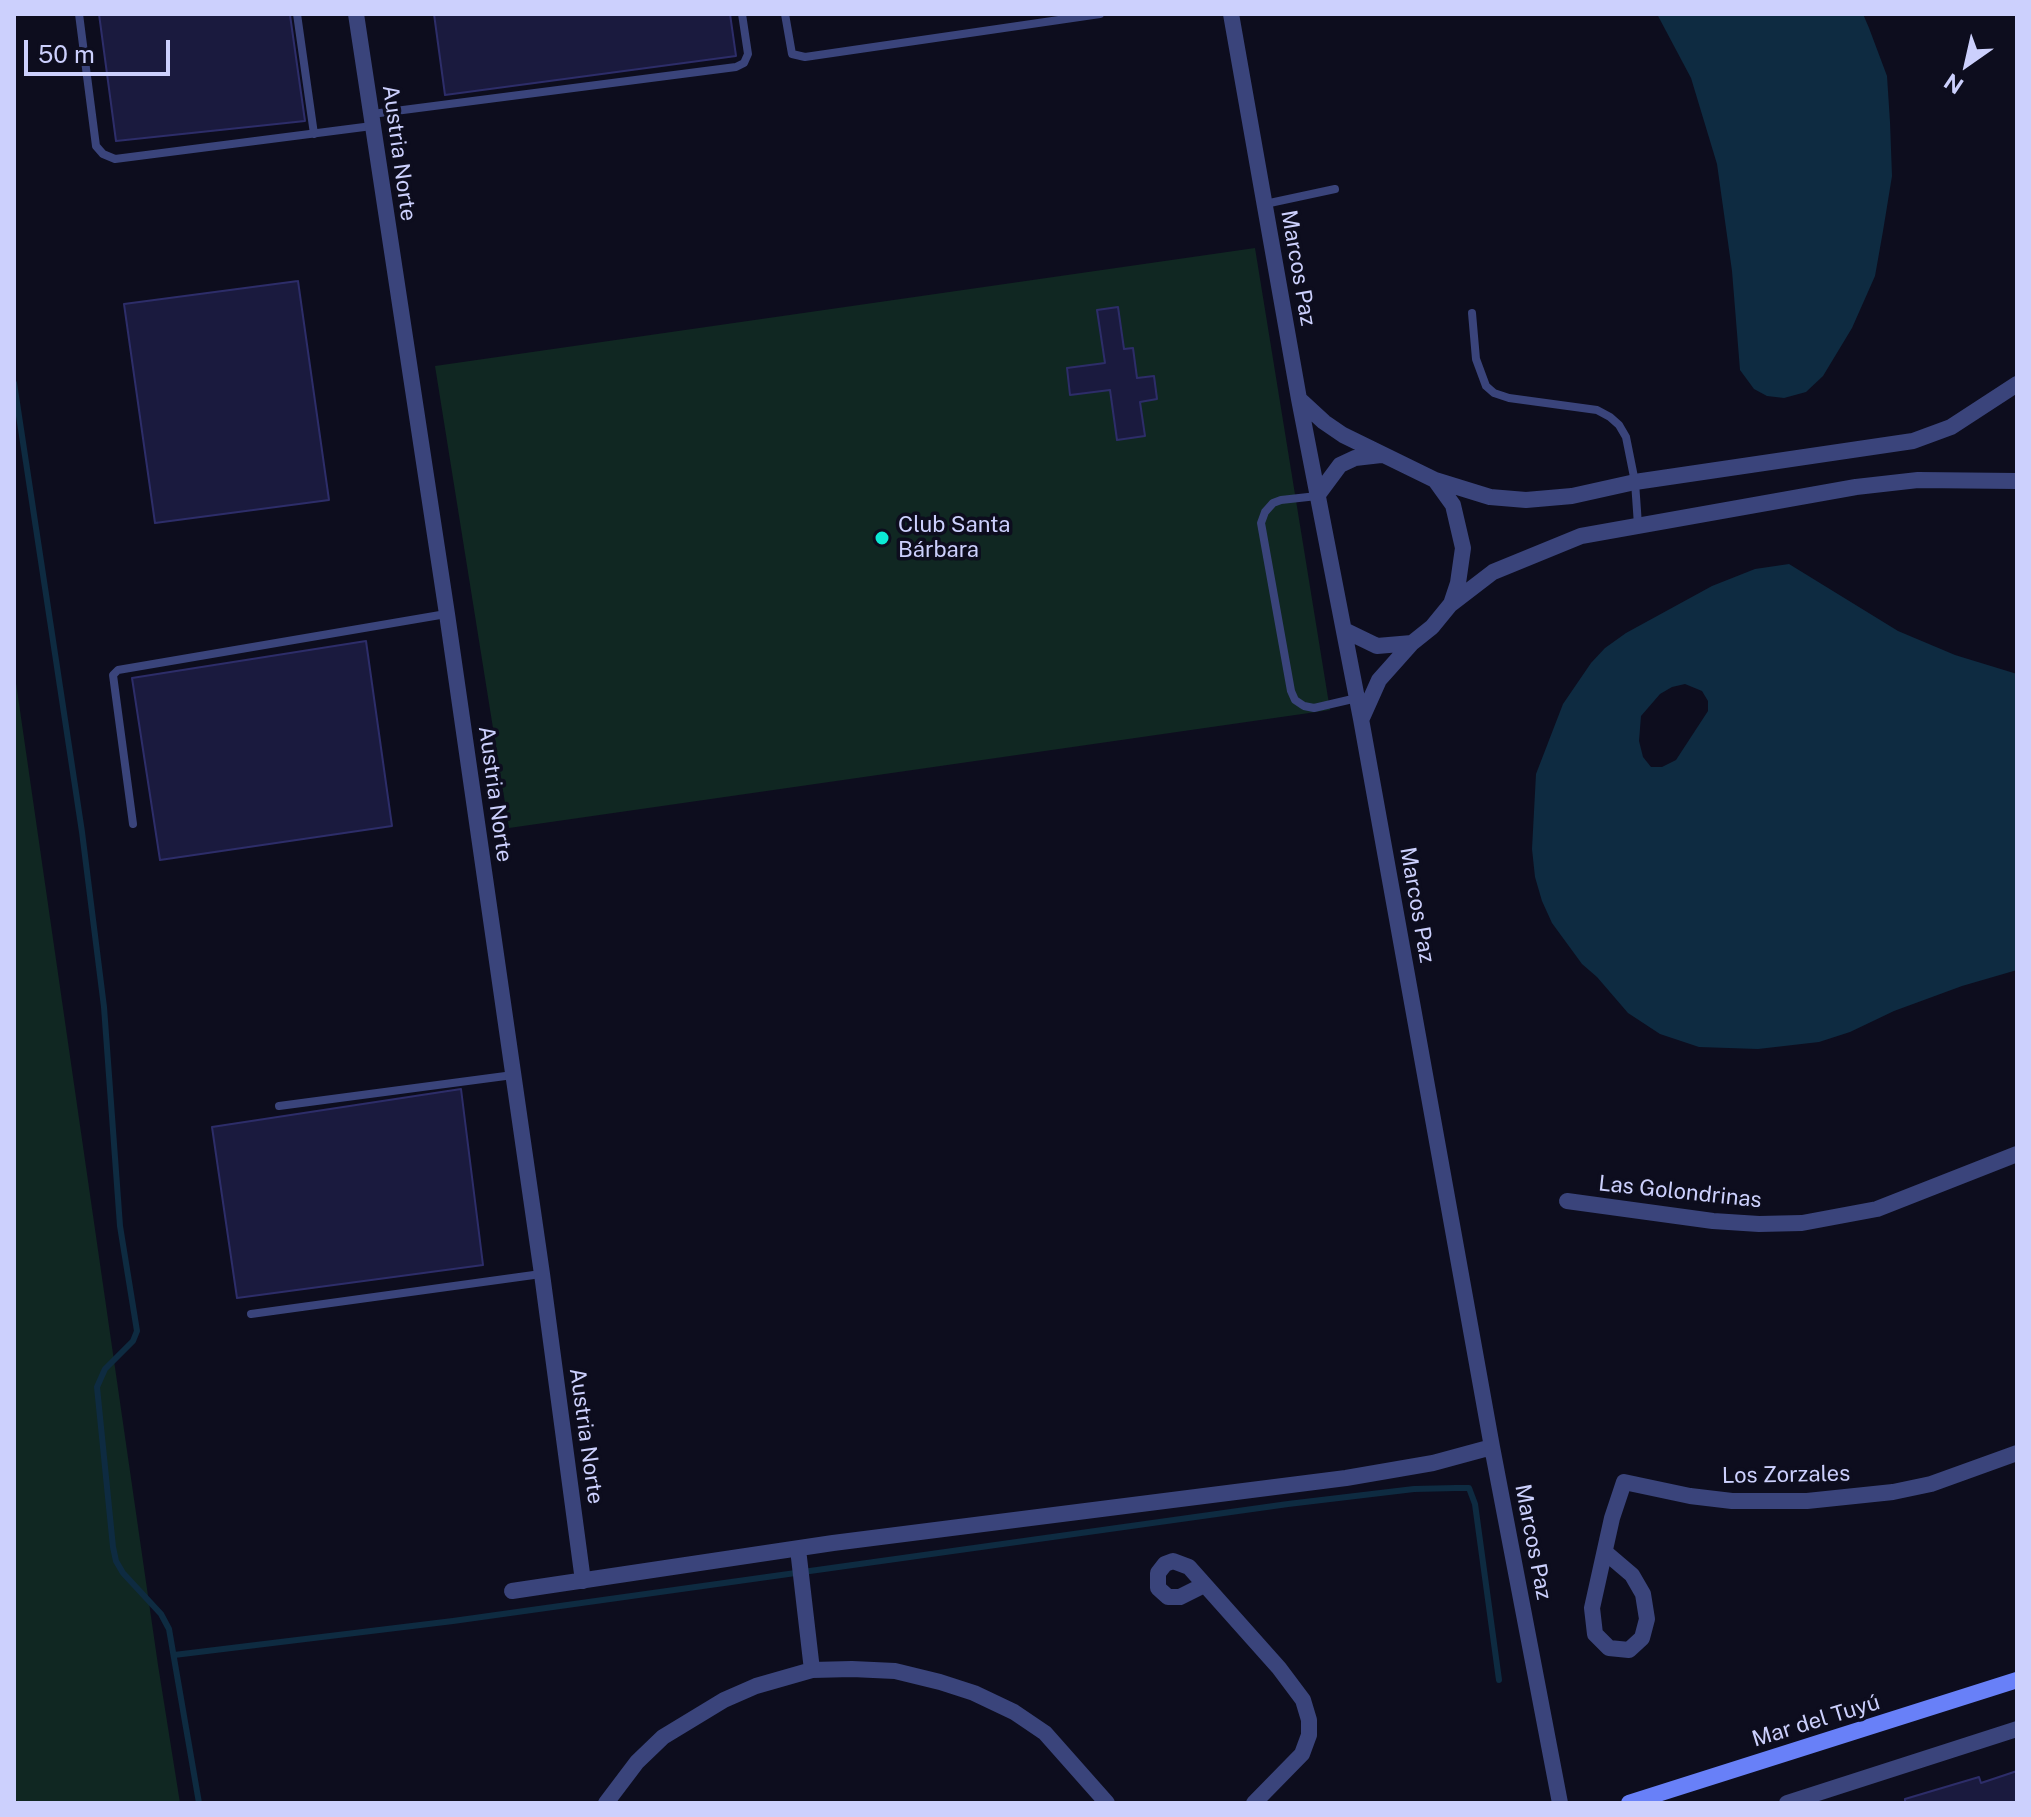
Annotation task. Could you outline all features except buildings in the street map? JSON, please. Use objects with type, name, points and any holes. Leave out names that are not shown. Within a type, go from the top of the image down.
[{"type":"street","name":"Austria Norte","points":[[356,14],[514,1075],[583,1581]]},
{"type":"street","name":"Marcos Paz","points":[[1231,14],[1299,399],[1361,719],[1492,1447],[1560,1803]]},
{"type":"street","points":[[1299,399],[1343,435],[1435,480],[1490,497],[1526,500],[1572,496],[1635,482],[1913,441],[1951,427],[2017,384]]},
{"type":"street","points":[[1317,496],[1340,465],[1355,458],[1382,454]]},
{"type":"street","points":[[1435,480],[1453,505],[1463,548],[1458,583],[1450,605]]},
{"type":"street","points":[[1361,719],[1379,680],[1450,605],[1493,572],[1581,536],[1856,487],[1918,480],[2017,481]]},
{"type":"street","points":[[1344,630],[1377,646],[1412,643]]},
{"type":"street","name":"Las Golondrinas","points":[[1567,1201],[1713,1221],[1802,1223],[1877,1209],[2017,1154]]},
{"type":"street","points":[[512,1591],[798,1555],[1346,1478],[1433,1463],[1492,1447]]},
{"type":"street","name":"Los Zorzales","points":[[1605,1552],[1632,1575],[1643,1594],[1647,1619],[1642,1638],[1629,1650],[1609,1648],[1595,1634],[1592,1608],[1596,1579],[1624,1482],[1732,1501],[1807,1501],[1893,1492],[1931,1484],[2017,1453]]},
{"type":"street","points":[[798,1555],[812,1670]]},
{"type":"street","points":[[1204,1585],[1279,1668],[1303,1700],[1309,1720],[1309,1735],[1302,1754],[1254,1803]]},
{"type":"street","points":[[606,1803],[637,1762],[663,1737],[724,1700],[756,1686],[812,1670],[895,1671],[974,1693],[1014,1712],[1045,1733],[1107,1803]]},
{"type":"street","name":"Mar del Tuyú","points":[[1629,1803],[2017,1680]]},
{"type":"street","points":[[1787,1803],[2017,1729]]},
{"type":"lane","points":[[79,14],[96,146],[103,154],[115,159],[314,134],[371,120],[736,67],[744,63],[748,54],[742,14]]},
{"type":"lane","points":[[297,14],[314,134]]},
{"type":"lane","points":[[785,14],[792,54],[805,57],[1100,14]]},
{"type":"lane","points":[[1265,204],[1335,189]]},
{"type":"lane","points":[[1472,313],[1476,359],[1486,386],[1494,393],[1509,398],[1597,410],[1610,417],[1626,437],[1635,482],[1638,525]]},
{"type":"lane","points":[[1317,496],[1273,503],[1261,523],[1291,691],[1295,700],[1314,708],[1357,698]]},
{"type":"lane","points":[[133,824],[113,675],[118,670],[447,614]]},
{"type":"lane","points":[[279,1106],[514,1075]]},
{"type":"lane","points":[[251,1314],[542,1274]]},
{"type":"green space","name":"Club Santa Bárbara","points":[[1255,248],[1330,710],[509,828],[435,366]]},
{"type":"green space","points":[[14,669],[158,1665],[180,1803],[14,1803]]},
{"type":"water","points":[[1657,14],[1863,14],[1869,28],[1887,76],[1892,176],[1883,231],[1875,276],[1852,328],[1823,376],[1806,392],[1784,398],[1767,396],[1754,389],[1740,370],[1732,271],[1717,164],[1691,78]]},
{"type":"water","points":[[1789,564],[1898,631],[1955,655],[2017,674],[2017,970],[1962,986],[1819,1042],[1758,1049],[1699,1047],[1660,1034],[1628,1013],[1582,964],[1552,923],[1535,877],[1532,849],[1536,774],[1563,704],[1605,648],[1626,633],[1712,586],[1755,569]],"holes":[[[1685,684],[1702,691],[1708,701],[1708,711],[1676,760],[1662,767],[1651,767],[1643,757],[1639,741],[1641,716],[1660,694],[1672,687]]]},
{"type":"waterway","points":[[14,383],[82,832],[104,1007],[120,1226],[137,1331],[133,1341],[105,1369],[97,1387],[113,1547],[123,1573],[161,1614],[169,1629],[199,1803]]},
{"type":"waterway","points":[[174,1655],[453,1621],[1288,1504],[1414,1489],[1469,1488],[1475,1504],[1499,1680]]},
{"type":"place","name":"Club Santa Bárbara","points":[[882,538]]}]
